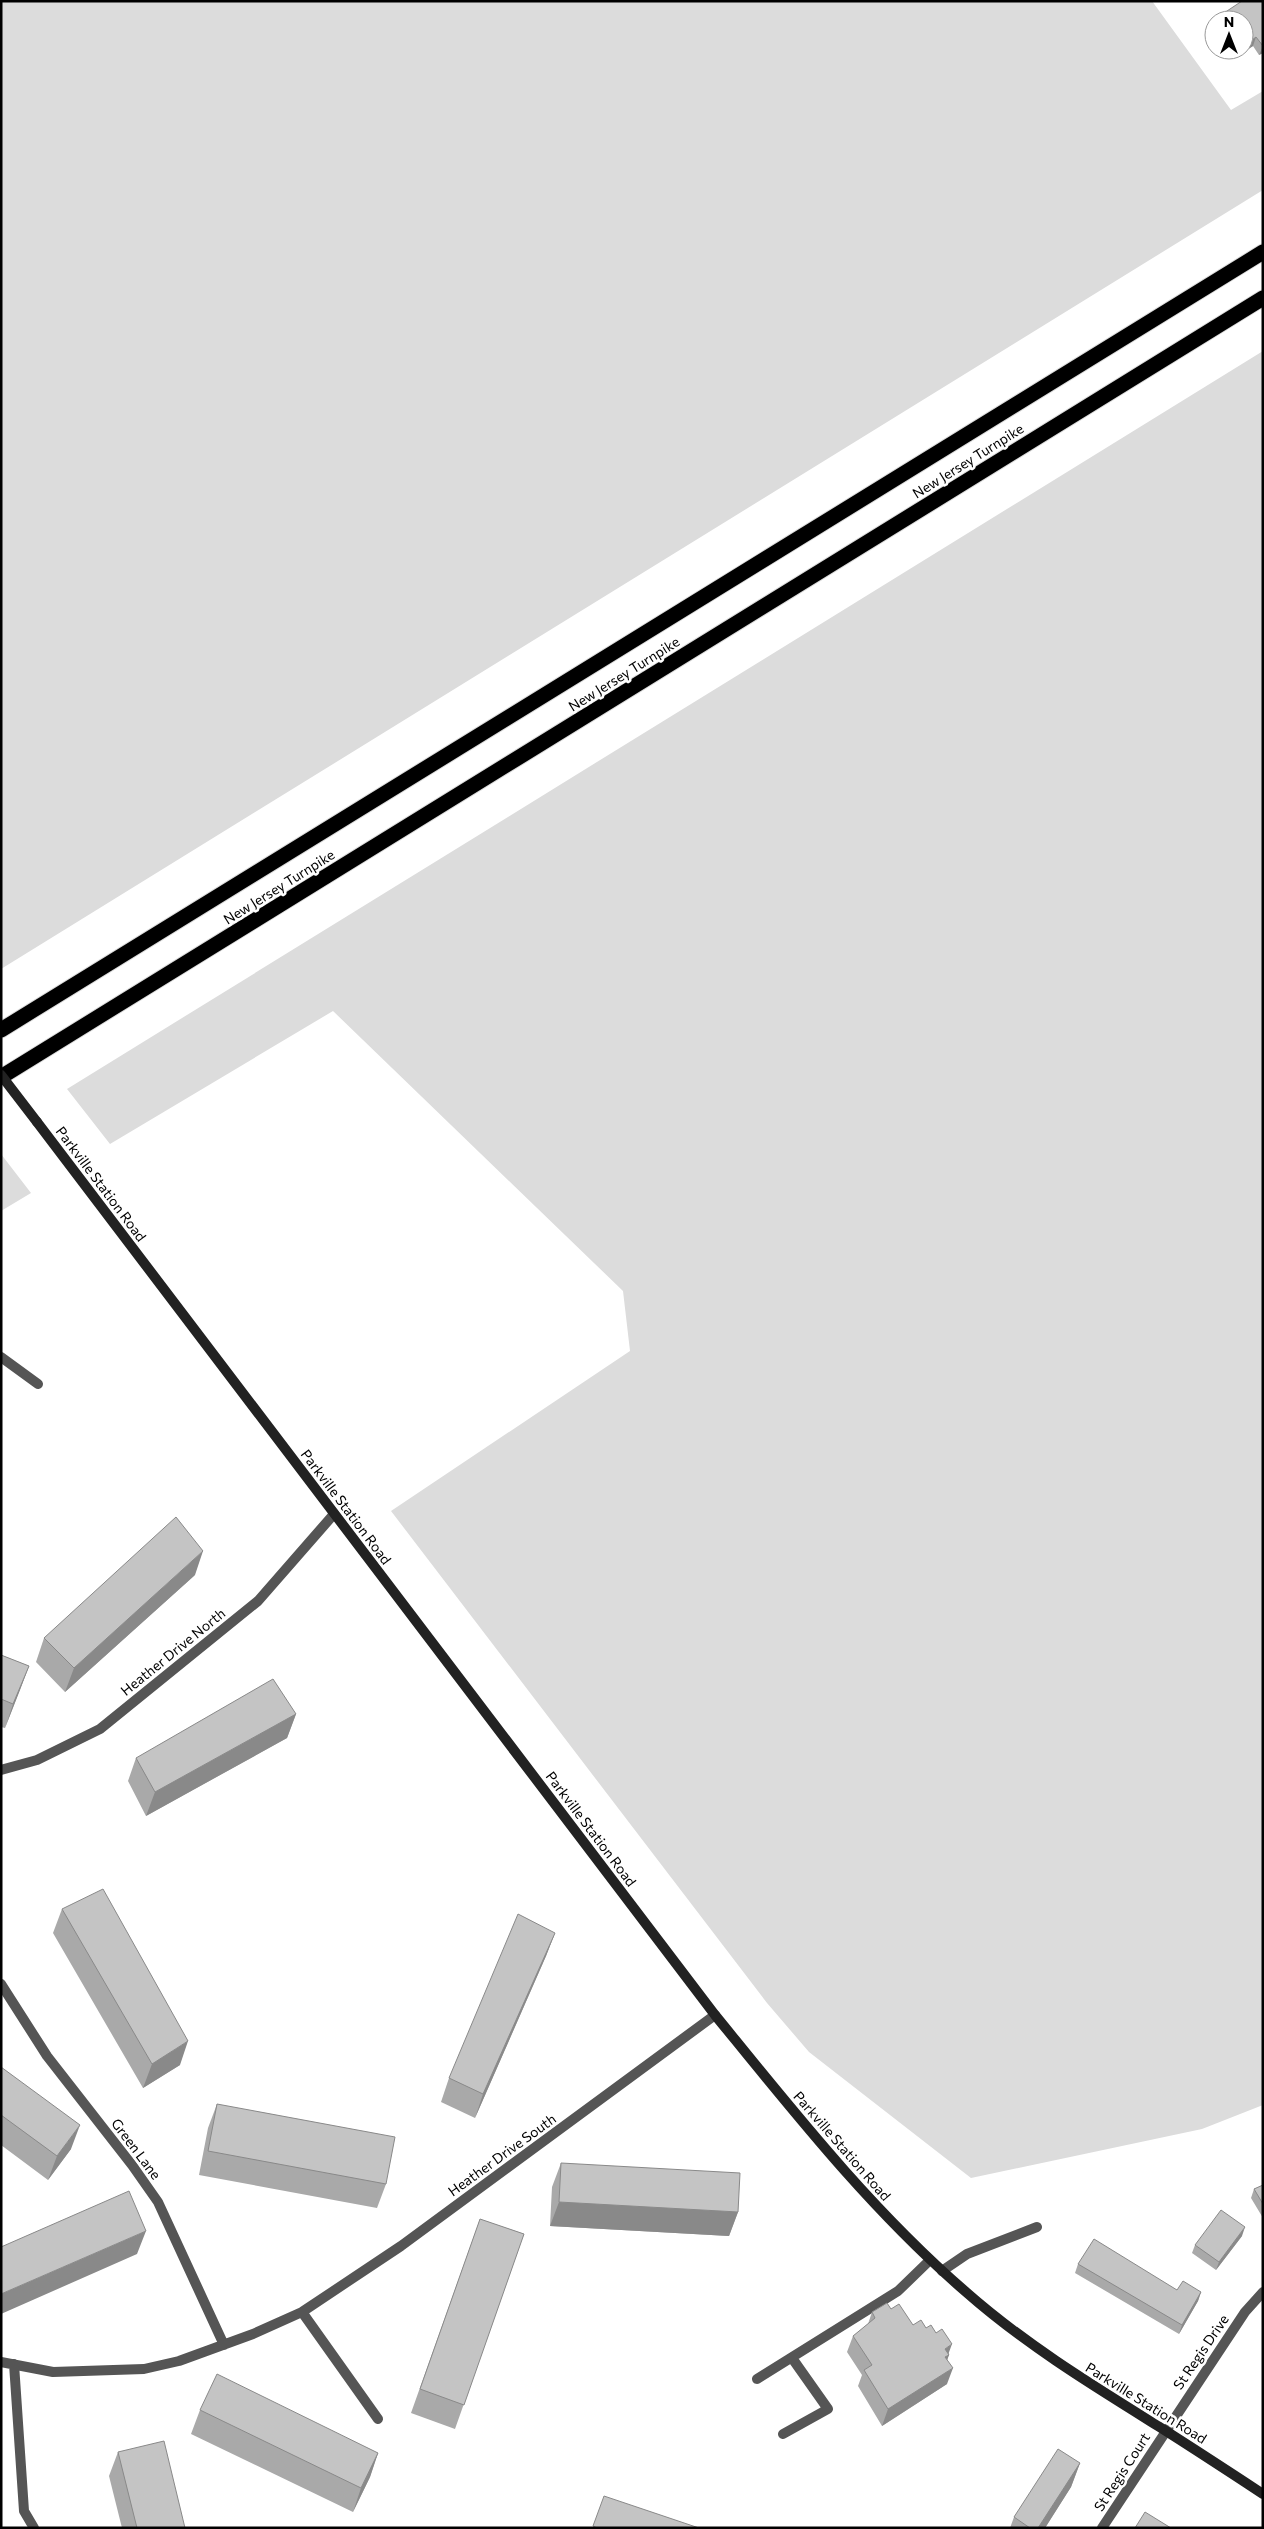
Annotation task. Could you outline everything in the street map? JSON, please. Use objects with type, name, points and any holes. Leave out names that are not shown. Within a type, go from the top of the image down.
[{"type":"highway","name":"New Jersey Turnpike","points":[[1,1030],[1263,252]]},
{"type":"highway","name":"New Jersey Turnpike","points":[[1,1076],[1263,298]]},
{"type":"main road","name":"Parkville Station Road","points":[[1,1076],[715,2015],[830,2156],[901,2234],[1007,2326],[1074,2373],[1166,2430],[1263,2494]]},
{"type":"street","points":[[1,1357],[38,1384]]},
{"type":"street","name":"Heather Drive North","points":[[1,1770],[36,1760],[100,1728],[258,1601],[334,1514]]},
{"type":"street","name":"Green Lane","points":[[1,1984],[47,2056],[132,2165],[158,2202],[224,2345]]},
{"type":"street","name":"Heather Drive South","points":[[1,2362],[53,2372],[144,2369],[179,2361],[224,2345],[302,2312],[401,2246],[715,2015]]},
{"type":"street","points":[[942,2271],[967,2254],[1038,2228]]},
{"type":"street","points":[[758,2379],[898,2291],[930,2260]]},
{"type":"street","name":"St Regis Drive","points":[[1166,2430],[1245,2312],[1263,2292]]},
{"type":"street","points":[[302,2312],[378,2420]]},
{"type":"street","points":[[783,2434],[828,2409],[792,2358]]},
{"type":"street","points":[[14,2364],[24,2511],[34,2528]]},
{"type":"street","name":"St Regis Court","points":[[1102,2528],[1166,2430]]},
{"type":"shaded area","points":[[1,1],[1152,1],[1231,110],[1263,91],[1263,190],[1,969]]},
{"type":"shaded area","points":[[1263,351],[1263,2105],[1202,2129],[971,2178],[809,2052],[767,2003],[391,1511],[630,1351],[623,1291],[333,1011],[110,1144],[67,1089]]},
{"type":"shaded area","points":[[1,1154],[31,1193],[1,1211]]},
{"type":"building","points":[[1242,1],[1263,1],[1263,46],[1256,37],[1254,38],[1254,10],[1228,10]]},
{"type":"building","points":[[176,1517],[203,1551],[74,1668],[44,1638]]},
{"type":"building","points":[[1,1655],[29,1666],[13,1704],[1,1699]]},
{"type":"building","points":[[273,1679],[296,1714],[155,1792],[136,1758]]},
{"type":"building","points":[[103,1889],[188,2041],[152,2064],[62,1909]]},
{"type":"building","points":[[518,1914],[555,1933],[483,2094],[449,2078]]},
{"type":"building","points":[[1,2067],[80,2125],[57,2156],[1,2115]]},
{"type":"building","points":[[217,2104],[395,2137],[386,2184],[208,2151]]},
{"type":"building","points":[[561,2163],[740,2173],[738,2212],[559,2202]]},
{"type":"building","points":[[1263,2185],[1263,2204],[1254,2189]]},
{"type":"building","points":[[129,2191],[146,2231],[1,2294],[1,2247]]},
{"type":"building","points":[[1221,2210],[1245,2227],[1219,2262],[1195,2245]]},
{"type":"building","points":[[480,2219],[524,2234],[464,2405],[420,2389]]},
{"type":"building","points":[[1094,2239],[1177,2290],[1183,2281],[1201,2292],[1182,2325],[1078,2264]]},
{"type":"building","points":[[887,2303],[891,2309],[899,2304],[913,2325],[921,2320],[926,2328],[931,2325],[936,2333],[942,2329],[952,2344],[945,2349],[949,2355],[945,2357],[953,2368],[888,2409],[864,2370],[872,2365],[853,2336],[875,2318],[872,2312]]},
{"type":"building","points":[[217,2374],[378,2453],[361,2488],[200,2410]]},
{"type":"building","points":[[164,2441],[185,2528],[137,2528],[118,2452]]},
{"type":"building","points":[[1058,2449],[1080,2463],[1038,2528],[1030,2528],[1014,2517]]},
{"type":"building","points":[[604,2496],[699,2528],[597,2528],[593,2526]]},
{"type":"building","points":[[1145,2512],[1171,2528],[1135,2528]]}]
